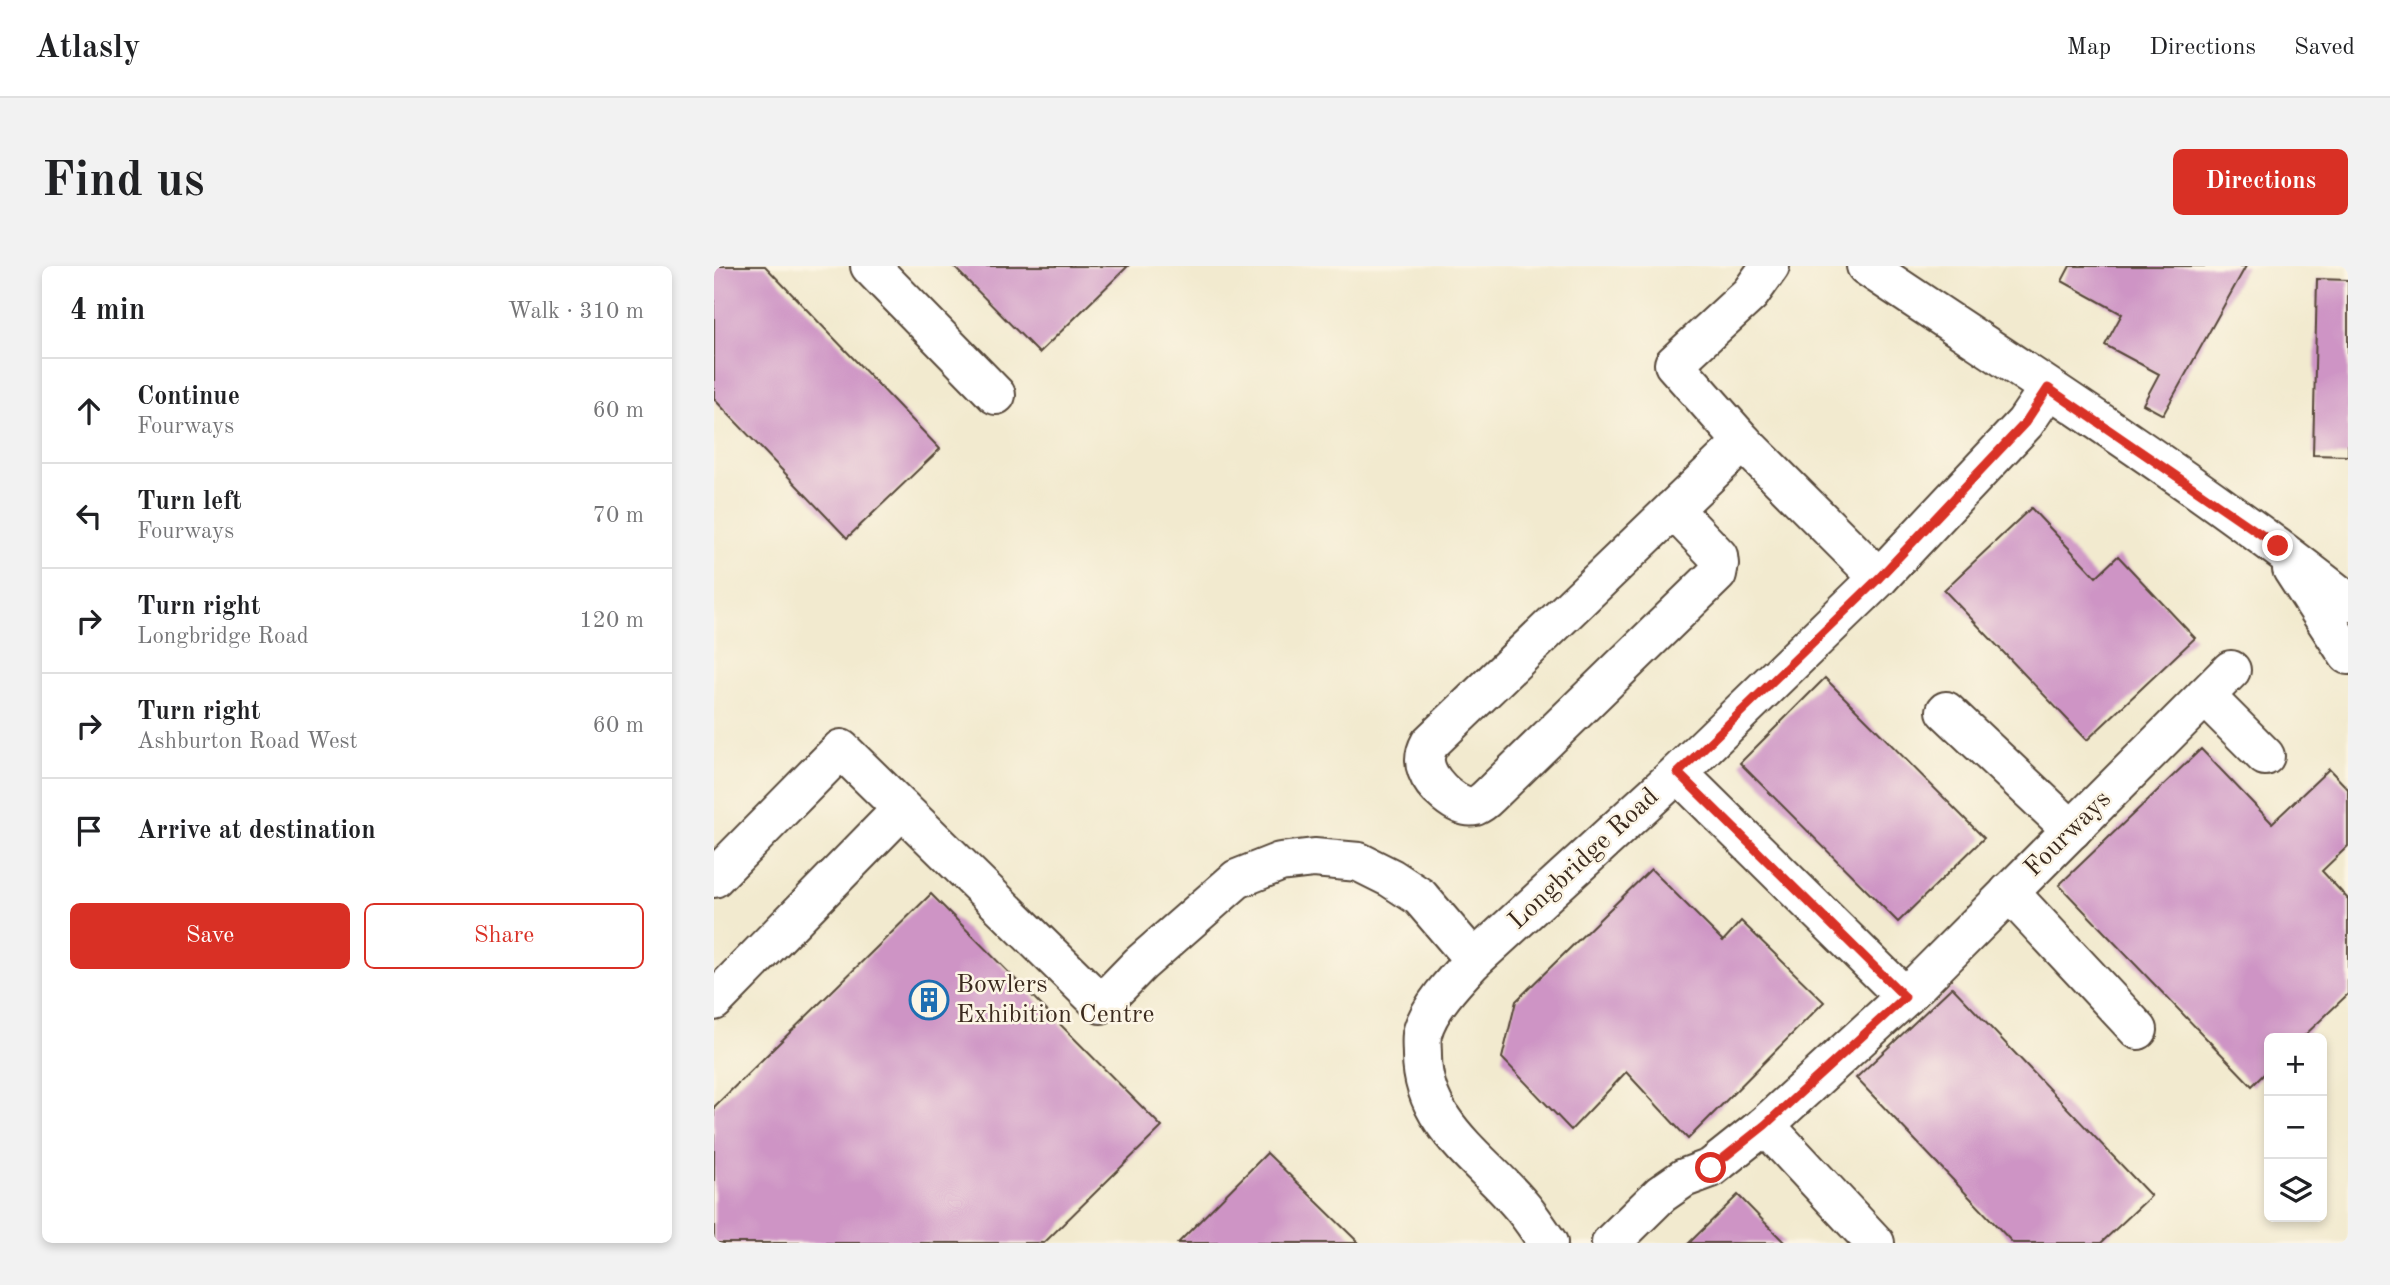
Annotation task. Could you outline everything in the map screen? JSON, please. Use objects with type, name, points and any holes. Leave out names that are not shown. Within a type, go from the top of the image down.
[{"type":"street","points":[[870,266],[996,395]]},
{"type":"street","points":[[1770,266],[1750,294],[1674,364],[1743,442],[1879,578]]},
{"type":"street","points":[[1866,266],[2278,546],[2348,602]]},
{"type":"street","name":"Longbridge Road","points":[[1548,1243],[1523,1207],[1447,1129],[1430,1098],[1422,1067],[1422,1034],[1436,1006],[1474,960],[1678,773],[1879,578],[2025,423],[2048,388]]},
{"type":"street","points":[[1672,509],[1718,556],[1717,574],[1481,803],[1470,806],[1460,804],[1450,797],[1427,771],[1425,752],[1430,743],[1672,509],[1743,442]]},
{"type":"street","points":[[2278,546],[2348,655]]},
{"type":"street","name":"Fourways","points":[[1611,1243],[1661,1194],[1684,1178],[1711,1168],[1765,1125],[1905,997],[2218,683],[2265,756]]},
{"type":"street","points":[[1946,711],[2071,830]]},
{"type":"street","points":[[714,878],[841,749],[1101,1004],[1140,964],[1237,879],[1280,862],[1314,858],[1359,862],[1391,878],[1420,897],[1474,960]]},
{"type":"street","points":[[1678,773],[1905,997]]},
{"type":"street","points":[[714,1000],[902,809]]},
{"type":"street","points":[[2009,892],[2138,1030]]},
{"type":"street","points":[[1765,1125],[1875,1243]]},
{"type":"building","points":[[714,266],[765,266],[940,449],[847,538],[714,399]]},
{"type":"building","points":[[953,266],[1128,266],[1039,353]]},
{"type":"building","points":[[2070,266],[2246,266],[2163,415],[2143,404],[2159,374],[2105,345],[2122,314],[2062,281]]},
{"type":"building","points":[[2317,279],[2348,280],[2348,456],[2313,455]]},
{"type":"building","points":[[2031,508],[2096,577],[2118,556],[2195,638],[2087,740],[1944,590]]},
{"type":"building","points":[[1825,678],[1984,838],[1898,922],[1740,763]]},
{"type":"building","points":[[2201,749],[2272,823],[2329,769],[2348,789],[2348,846],[2322,871],[2348,899],[2348,994],[2307,1033],[2264,1033],[2264,1074],[2252,1086],[2059,885]]},
{"type":"building","points":[[1651,869],[1723,941],[1741,921],[1824,1002],[1688,1139],[1626,1072],[1571,1130],[1502,1058],[1516,1001]]},
{"type":"building","name":"Bowlers Exhibition Centre","points":[[931,894],[1162,1127],[1044,1243],[714,1243],[714,1107]]},
{"type":"building","points":[[1952,987],[2151,1196],[2101,1243],[2013,1243],[1856,1078]]},
{"type":"building","points":[[1267,1153],[1359,1243],[1178,1243]]},
{"type":"building","points":[[1738,1195],[1785,1243],[1689,1243]]},
{"type":"place","name":"Bowlers Exhibition Centre","points":[[929,1000]]},
{"type":"route","points":[[1711,1168],[1765,1125],[1905,997],[1678,773],[1879,578],[2025,423],[2048,388],[2278,546]]}]
